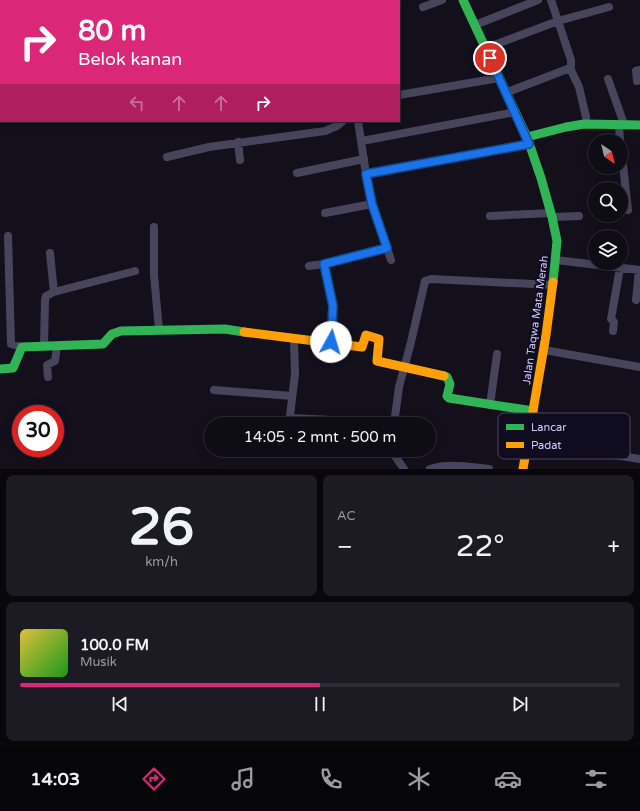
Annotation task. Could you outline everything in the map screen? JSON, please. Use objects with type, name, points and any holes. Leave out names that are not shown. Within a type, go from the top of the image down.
[{"type":"street","points":[[423,7],[442,0]]},
{"type":"street","name":"Jalan Taqwa Mata Merah","points":[[463,0],[528,141],[542,178],[557,241],[556,260],[544,350],[533,411]]},
{"type":"street","points":[[475,25],[538,0]]},
{"type":"street","points":[[551,0],[571,60],[572,66],[570,68],[579,86],[586,117]]},
{"type":"street","points":[[486,48],[525,35],[558,21],[609,7]]},
{"type":"street","points":[[505,93],[570,68]]},
{"type":"street","points":[[638,81],[636,71],[640,70]]},
{"type":"street","points":[[400,95],[498,78]]},
{"type":"street","points":[[608,79],[621,124],[620,134]]},
{"type":"street","points":[[362,142],[515,112]]},
{"type":"street","points":[[167,157],[238,142],[317,133],[337,126],[342,122]]},
{"type":"street","points":[[358,122],[372,204],[391,260]]},
{"type":"street","points":[[366,174],[528,141],[566,127],[621,124],[640,125]]},
{"type":"street","points":[[238,142],[240,160]]},
{"type":"street","points":[[297,173],[364,159]]},
{"type":"street","points":[[325,213],[372,204]]},
{"type":"street","points":[[490,216],[578,216]]},
{"type":"street","points":[[154,227],[154,275],[163,330]]},
{"type":"street","points":[[8,236],[10,344],[22,347],[103,344],[112,334],[121,331],[225,330],[362,347],[366,335],[379,339],[377,361],[447,377],[450,384],[447,396],[449,398],[533,411]]},
{"type":"street","points":[[309,266],[324,264],[387,248]]},
{"type":"street","points":[[50,254],[54,292]]},
{"type":"street","points":[[556,260],[588,264]]},
{"type":"street","points":[[324,264],[333,306],[331,342]]},
{"type":"street","points":[[628,269],[640,270],[636,300]]},
{"type":"street","points":[[613,331],[614,322],[611,319],[620,270]]},
{"type":"street","points":[[44,346],[46,296],[54,292],[135,271]]},
{"type":"street","points":[[395,417],[399,387],[411,342],[423,283],[427,279],[553,285]]},
{"type":"street","points":[[290,417],[294,374],[294,339]]},
{"type":"street","points":[[48,377],[47,365],[55,361],[57,346]]},
{"type":"street","points":[[0,369],[13,368],[22,347]]},
{"type":"street","points":[[544,350],[640,367]]},
{"type":"street","points":[[490,405],[498,354]]},
{"type":"street","points":[[214,390],[292,396]]},
{"type":"street","points":[[396,457],[404,469]]},
{"type":"street","points":[[630,457],[640,459]]},
{"type":"street","name":"Jalan Taqwa Mata Merah","points":[[523,469],[525,459]]},
{"type":"street","points":[[430,469],[454,465],[467,468],[490,469]]},
{"type":"traffic: fast","points":[[463,0],[527,137],[541,178],[557,241],[553,282]]},
{"type":"traffic: fast","points":[[527,137],[584,124],[640,125]]},
{"type":"traffic: fast","points":[[0,369],[13,368],[22,347],[103,344],[112,334],[121,331],[225,329],[244,332]]},
{"type":"traffic: fast","points":[[444,376],[447,377],[450,384],[447,396],[449,398],[533,411]]},
{"type":"traffic: slow","points":[[533,413],[546,335],[553,282]]},
{"type":"traffic: slow","points":[[244,332],[362,347],[366,335],[379,339],[377,361],[444,376]]},
{"type":"traffic: slow","points":[[523,469],[525,459]]},
{"type":"route","points":[[331,342],[333,306],[324,264],[387,248],[372,204],[366,174],[529,144],[490,58]]}]
